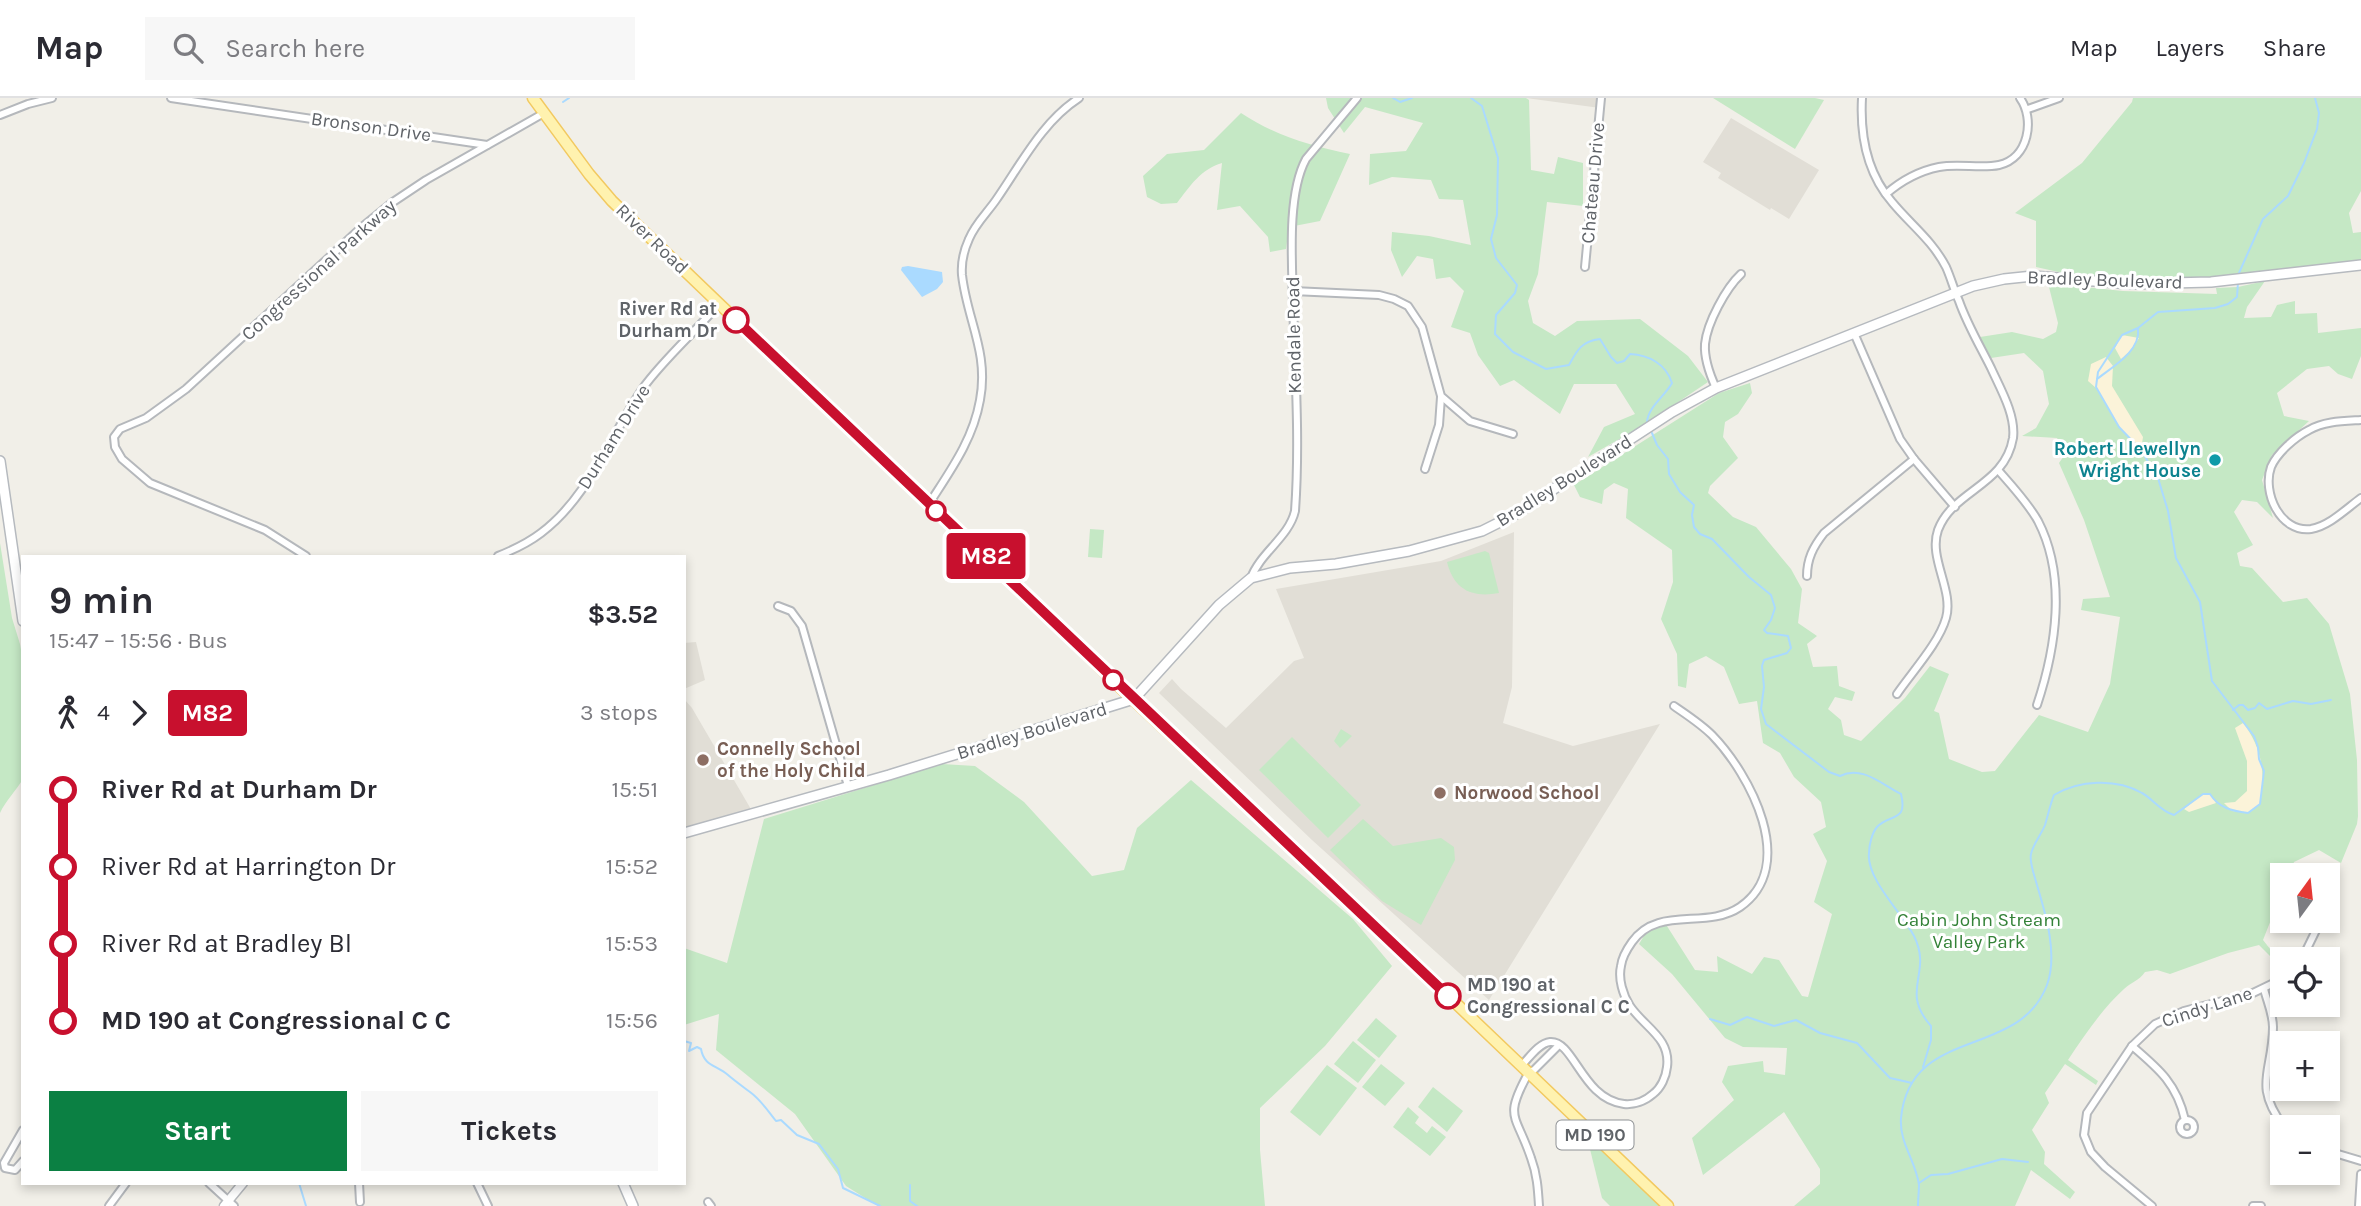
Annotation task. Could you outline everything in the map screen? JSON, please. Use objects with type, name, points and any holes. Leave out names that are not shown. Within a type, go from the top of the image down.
[{"type":"main road","name":"River Road","points":[[533,98],[612,201],[1668,1206]]},
{"type":"main road","name":"Bradley Boulevard","points":[[686,832],[1134,699],[1219,606],[1251,578],[1290,568],[1336,564],[1409,551],[1482,531],[1514,515],[1668,415],[1716,388],[1956,292],[2004,279],[2033,276],[2143,285],[2211,282],[2361,265]]},
{"type":"main road","points":[[0,461],[21,607]]},
{"type":"main road","points":[[624,1185],[634,1206]]},
{"type":"street","points":[[0,115],[52,98]]},
{"type":"street","name":"Bronson Drive","points":[[171,98],[487,145]]},
{"type":"street","points":[[929,504],[965,446],[981,398],[981,352],[962,274],[967,244],[975,227],[1028,151],[1066,107],[1080,98]]},
{"type":"street","name":"Kendale Road","points":[[1251,578],[1259,561],[1295,514],[1296,425],[1291,244],[1300,170],[1306,159],[1357,98]]},
{"type":"street","name":"Chateau Drive","points":[[1585,267],[1601,98]]},
{"type":"street","points":[[1862,98],[1861,122],[1865,149],[1875,176],[1885,194],[1933,245],[1946,268],[2013,422],[2010,448],[2004,464],[1944,519],[1937,537],[1947,597],[1946,619],[1939,635],[1897,694]]},
{"type":"street","points":[[1885,194],[1918,173],[1940,167],[2000,165],[2013,157],[2024,144],[2029,125],[2028,109],[2020,98]]},
{"type":"street","points":[[2028,109],[2059,98]]},
{"type":"street","name":"Congressional Parkway","points":[[305,555],[285,540],[265,530],[150,483],[128,466],[115,447],[114,437],[120,429],[146,418],[177,397],[361,228],[426,180],[544,113]]},
{"type":"street","points":[[1716,388],[1706,358],[1705,342],[1727,290],[1741,274]]},
{"type":"street","points":[[1293,291],[1379,295],[1408,306],[1422,327],[1441,396],[1439,425],[1425,469]]},
{"type":"street","name":"Durham Drive","points":[[500,555],[526,544],[567,509],[644,387],[719,304]]},
{"type":"street","points":[[1854,333],[1892,425],[1914,459],[1955,507]]},
{"type":"street","points":[[1441,396],[1470,421],[1482,427],[1513,434]]},
{"type":"street","points":[[2361,420],[2325,423],[2307,430],[2276,459],[2269,478],[2269,490],[2276,510],[2281,517],[2298,528],[2311,529],[2326,523],[2361,498]]},
{"type":"street","points":[[1807,576],[1807,563],[1824,533],[1914,459]]},
{"type":"street","points":[[1998,470],[2036,519],[2046,539],[2053,563],[2054,635],[2037,705]]},
{"type":"street","points":[[778,606],[791,611],[802,626],[848,786]]},
{"type":"street","points":[[1539,1206],[1536,1175],[1513,1114],[1525,1068],[1548,1042],[1566,1049],[1581,1074],[1602,1096],[1615,1103],[1629,1104],[1644,1100],[1655,1093],[1666,1076],[1668,1060],[1664,1044],[1633,1011],[1622,989],[1621,963],[1627,950],[1642,931],[1656,923],[1703,919],[1736,910],[1756,891],[1767,867],[1768,852],[1762,821],[1740,773],[1712,735],[1674,706]]},
{"type":"street","name":"Cindy Lane","points":[[2152,1206],[2098,1160],[2086,1144],[2084,1135],[2087,1113],[2144,1032],[2168,1017],[2270,986]]},
{"type":"street","points":[[2264,989],[2273,1026],[2265,1084],[2275,1115]]},
{"type":"street","points":[[1525,1068],[1534,1070],[1559,1045]]},
{"type":"street","points":[[2132,1046],[2170,1082],[2177,1094],[2185,1120]]},
{"type":"street","points":[[21,1133],[4,1163],[5,1168],[15,1170],[21,1163]]},
{"type":"street","points":[[2340,1155],[2361,1161]]},
{"type":"street","points":[[2359,1206],[2361,1174]]},
{"type":"street","points":[[109,1206],[125,1185]]},
{"type":"street","points":[[211,1185],[229,1204],[242,1185]]},
{"type":"street","points":[[359,1185],[360,1202]]},
{"type":"street","points":[[478,1185],[488,1206]]},
{"type":"street","points":[[2253,1206],[2261,1206]]},
{"type":"shaded area","points":[[1526,98],[1601,98],[1600,108]]},
{"type":"shaded area","points":[[1731,118],[1819,170],[1789,219],[1718,178],[1721,173],[1703,162]]},
{"type":"shaded area","name":"Norwood School","points":[[1514,532],[1512,687],[1503,723],[1573,746],[1660,724],[1489,1000],[1312,840],[1159,693],[1172,679],[1226,728],[1294,661],[1304,658],[1276,589],[1441,561]]},
{"type":"shaded area","name":"Connelly School of the Holy Child","points":[[696,642],[705,680],[686,688],[686,643]]},
{"type":"shaded area","name":"Connelly School of the Holy Child","points":[[686,701],[692,708],[752,811],[686,829]]},
{"type":"green space","points":[[1326,98],[1529,100],[1531,170],[1554,174],[1558,157],[1583,163],[1583,206],[1547,202],[1538,274],[1528,301],[1533,323],[1555,336],[1577,321],[1640,319],[1688,356],[1708,382],[1644,425],[1588,457],[1604,427],[1635,414],[1616,384],[1574,384],[1560,414],[1514,380],[1500,386],[1478,355],[1470,333],[1451,327],[1464,291],[1450,277],[1436,279],[1433,259],[1417,256],[1402,277],[1391,250],[1392,232],[1471,245],[1463,200],[1439,199],[1431,180],[1392,177],[1369,185],[1370,154],[1406,151],[1423,123],[1365,107],[1344,133],[1328,108]]},
{"type":"green space","points":[[1713,98],[1815,98],[1824,100],[1795,149]]},
{"type":"green space","points":[[2133,98],[2361,98],[2361,191],[2349,213],[2353,233],[2361,232],[2361,262],[2252,278],[2099,281],[2036,267],[2036,221],[2015,213],[2082,163]]},
{"type":"green space","points":[[1241,113],[1266,128],[1293,139],[1350,154],[1320,221],[1289,227],[1286,249],[1270,252],[1268,237],[1240,206],[1217,210],[1222,163],[1202,174],[1177,203],[1161,204],[1147,197],[1143,176],[1167,154],[1204,150]]},
{"type":"green space","name":"Cabin John Stream Valley Park","points":[[2265,281],[2247,307],[2244,318],[2271,317],[2277,305],[2295,301],[2295,314],[2317,313],[2318,333],[2361,328],[2361,356],[2352,379],[2338,374],[2329,366],[2307,369],[2277,393],[2284,416],[2309,421],[2272,455],[2262,480],[2273,518],[2257,502],[2242,500],[2234,512],[2253,545],[2237,553],[2240,566],[2252,568],[2283,602],[2307,598],[2329,624],[2350,694],[2357,760],[2357,824],[2341,863],[2319,850],[2294,863],[2270,863],[2270,922],[2263,940],[2270,949],[2270,956],[2259,945],[2170,974],[2157,970],[2145,972],[2108,1005],[2068,1060],[2098,1081],[2096,1085],[2065,1064],[2045,1093],[2049,1103],[2032,1130],[2045,1152],[2044,1164],[2075,1192],[2070,1199],[2031,1170],[2015,1206],[1794,1206],[1820,1184],[1820,1169],[1784,1112],[1703,1175],[1692,1138],[1734,1100],[1722,1082],[1728,1066],[1763,1061],[1764,1072],[1785,1075],[1787,1048],[1743,1047],[1725,1038],[1672,974],[1639,944],[1647,931],[1665,923],[1695,970],[1718,972],[1717,956],[1752,974],[1764,957],[1779,960],[1802,996],[1808,997],[1832,914],[1814,902],[1827,861],[1813,834],[1826,827],[1821,802],[1794,777],[1780,753],[1763,743],[1757,701],[1739,704],[1724,667],[1706,656],[1689,664],[1686,688],[1678,686],[1677,654],[1661,619],[1673,582],[1672,550],[1626,518],[1628,489],[1614,483],[1604,490],[1602,504],[1580,497],[1574,485],[1719,393],[1750,383],[1752,393],[1738,414],[1725,422],[1723,437],[1738,458],[1710,486],[1708,493],[1733,517],[1756,527],[1791,569],[1802,589],[1798,623],[1817,636],[1807,644],[1813,667],[1837,666],[1839,686],[1855,692],[1852,701],[1835,697],[1828,709],[1841,720],[1844,735],[1861,741],[1905,698],[1930,666],[1949,674],[1934,711],[1939,713],[1949,759],[1982,772],[1995,771],[2039,715],[2088,732],[2110,684],[2120,617],[2081,610],[2083,599],[2110,597],[2084,520],[2059,463],[2066,453],[2057,438],[2022,436],[2036,428],[2049,404],[2043,371],[2024,353],[1991,358],[1980,337],[2012,332],[2043,339],[2056,332],[2058,323],[2049,287],[2217,294],[2216,288],[2238,287]]},
{"type":"green space","points":[[1090,529],[1104,530],[1102,558],[1088,557]]},
{"type":"green space","points":[[0,543],[12,618],[21,650],[21,782],[0,813]]},
{"type":"green space","points":[[1485,551],[1489,553],[1499,593],[1480,594],[1466,590],[1450,572],[1447,562]]},
{"type":"green space","points":[[1341,729],[1352,736],[1340,748],[1334,741]]},
{"type":"green space","points":[[1292,737],[1361,805],[1328,838],[1259,770]]},
{"type":"green space","points":[[942,764],[975,766],[1024,802],[1092,876],[1124,870],[1137,828],[1191,780],[1353,919],[1392,966],[1325,1046],[1260,1108],[1260,1150],[1265,1206],[878,1206],[846,1186],[795,1114],[716,1050],[719,1014],[686,1024],[686,949],[727,963],[764,819]]},
{"type":"green space","points":[[1363,819],[1393,846],[1441,838],[1454,847],[1455,860],[1421,925],[1382,901],[1330,850]]},
{"type":"green space","points":[[1376,1018],[1397,1036],[1379,1058],[1357,1040]]},
{"type":"green space","points":[[1353,1041],[1376,1060],[1358,1083],[1334,1064]]},
{"type":"green space","points":[[1381,1064],[1405,1083],[1385,1106],[1362,1087]]},
{"type":"green space","points":[[1327,1065],[1357,1088],[1320,1136],[1290,1112]]},
{"type":"green space","points":[[1433,1087],[1463,1111],[1447,1132],[1418,1107]]},
{"type":"green space","points":[[1408,1107],[1419,1117],[1415,1123],[1427,1133],[1432,1126],[1446,1137],[1430,1156],[1393,1127]]},
{"type":"green space","points":[[1586,1133],[1668,1206],[1610,1206],[1602,1198]]},
{"type":"sand","points":[[2122,335],[2139,338],[2121,359],[2115,348]]},
{"type":"sand","points":[[2106,357],[2113,366],[2112,386],[2143,437],[2141,450],[2119,427],[2096,388],[2088,381],[2091,364]]},
{"type":"sand","points":[[2243,723],[2255,742],[2263,782],[2260,804],[2248,813],[2232,811],[2224,803],[2235,802],[2247,791],[2247,761],[2235,728]]},
{"type":"sand","points":[[2203,794],[2210,794],[2216,803],[2189,812],[2184,809]]},
{"type":"water","points":[[902,267],[942,272],[943,282],[937,289],[922,297],[901,270]]},
{"type":"waterway","points":[[563,102],[569,98]]},
{"type":"waterway","points":[[1393,98],[1400,102],[1412,98]]},
{"type":"waterway","points":[[1471,98],[1482,106],[1498,158],[1497,215],[1491,239],[1496,258],[1517,285],[1515,293],[1496,315],[1495,334],[1513,352],[1546,369],[1569,365],[1581,347],[1600,339],[1617,363],[1624,361],[1630,354],[1644,356],[1656,362],[1666,371],[1672,383],[1650,411],[1647,422]]},
{"type":"waterway","points":[[2239,273],[2263,219],[2288,196],[2304,163],[2317,129],[2319,113],[2315,98]]},
{"type":"waterway","points":[[1918,1206],[1919,1185],[1901,1127],[1909,1089],[1924,1069],[1944,1055],[2014,1024],[2033,1008],[2047,985],[2051,961],[2050,935],[2032,870],[2031,857],[2054,795],[2075,786],[2109,783],[2132,788],[2174,815],[2203,794],[2210,794],[2222,806],[2242,812],[2248,813],[2260,804],[2264,771],[2258,747],[2254,736],[2212,681],[2200,602],[2176,558],[2168,511],[2158,478],[2141,450],[2119,427],[2096,387],[2098,372],[2122,335],[2138,328],[2158,312],[2215,308],[2228,304],[2237,297],[2238,282]]},
{"type":"waterway","points":[[2097,379],[2130,351],[2138,337],[2138,329]]},
{"type":"waterway","points":[[1652,433],[1668,459],[1669,474],[1680,492],[1694,505],[1694,527],[1700,534],[1712,539],[1771,595],[1775,608],[1764,630],[1767,633],[1788,636],[1791,648],[1787,653],[1764,660],[1762,666],[1764,687],[1761,709],[1766,724],[1829,772],[1840,776],[1848,773],[1864,774],[1901,794],[1903,803],[1900,813],[1877,827],[1869,853],[1873,874],[1909,927],[1919,949],[1918,1002],[1931,1026],[1931,1040],[1923,1067]]},
{"type":"waterway","points":[[2233,710],[2239,705],[2248,710],[2259,703],[2267,709],[2293,701],[2311,704],[2331,700]]},
{"type":"waterway","points":[[1710,1019],[1730,1025],[1747,1017],[1774,1026],[1796,1020],[1820,1033],[1857,1043],[1890,1078],[1912,1083]]},
{"type":"waterway","points":[[686,1042],[691,1043],[689,1051],[697,1047],[701,1049],[708,1062],[754,1095],[776,1121],[781,1120],[797,1135],[819,1144],[838,1169],[843,1188],[880,1206]]},
{"type":"waterway","points":[[1919,1183],[1931,1175],[1948,1174],[2002,1159],[2028,1162]]},
{"type":"waterway","points":[[300,1185],[306,1206]]},
{"type":"waterway","points":[[910,1185],[910,1201],[917,1206]]},
{"type":"bus line","name":"M82","points":[[736,320],[1448,996]]},
{"type":"place","name":"River Rd at Durham Dr","points":[[736,320]]},
{"type":"place","name":"Robert Llewellyn Wright House","points":[[2215,460]]},
{"type":"place","name":"Connelly School of the Holy Child","points":[[703,760]]},
{"type":"place","name":"Norwood School","points":[[1440,793]]},
{"type":"place","name":"MD 190 at Congressional C C","points":[[1448,996]]}]
